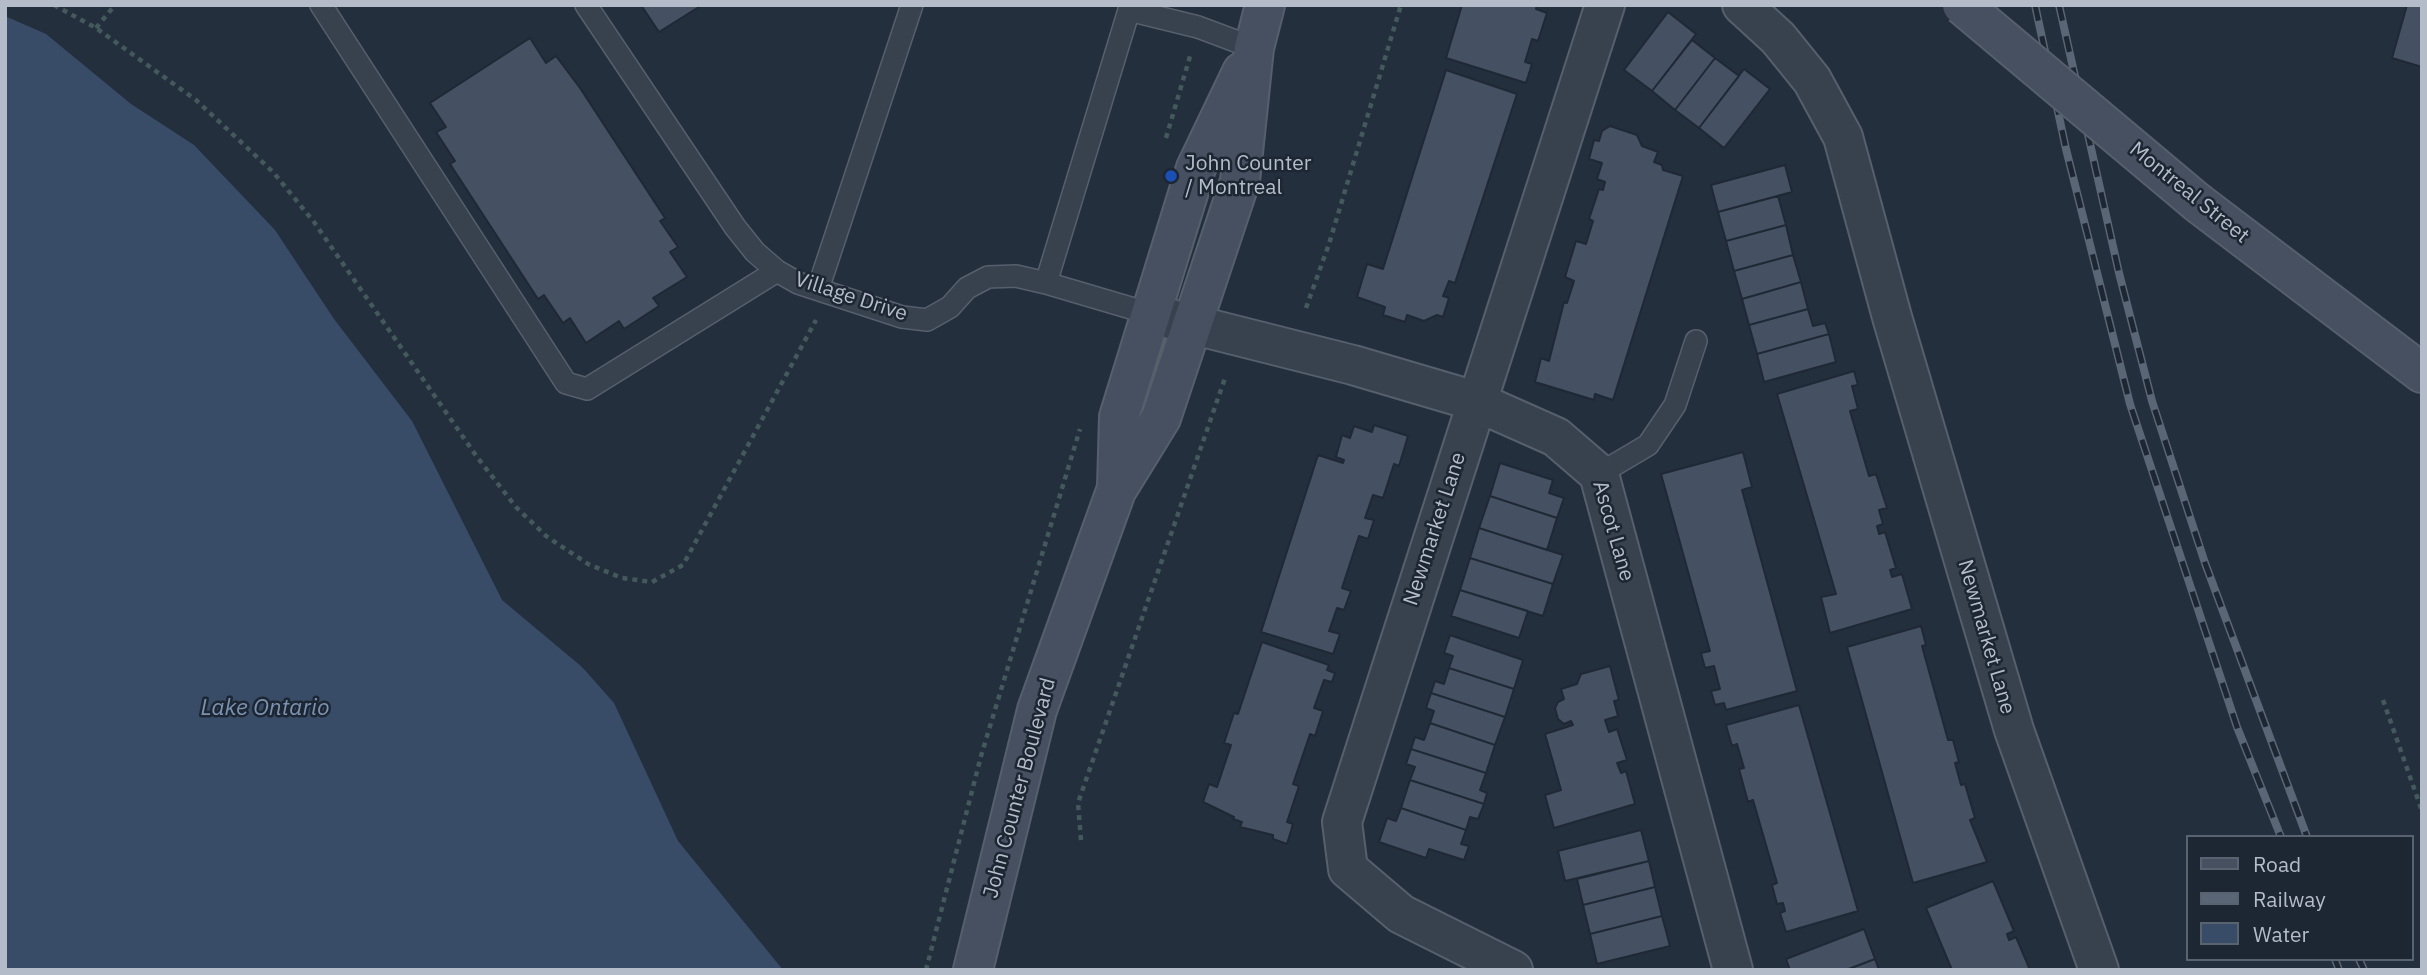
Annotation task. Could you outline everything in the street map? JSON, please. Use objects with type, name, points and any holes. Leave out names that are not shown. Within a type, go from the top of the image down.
[{"type":"main road","name":"John Counter Boulevard","points":[[973,970],[1037,710],[1116,491],[1161,418],[1240,181],[1254,48],[1265,5]]},
{"type":"main road","name":"Montreal Street","points":[[1962,5],[2198,202],[2422,373]]},
{"type":"main road","name":"John Counter Boulevard","points":[[1116,491],[1119,417],[1196,168],[1254,48]]},
{"type":"street","name":"Newmarket Lane","points":[[1513,970],[1401,914],[1348,869],[1342,822],[1475,401],[1605,5]]},
{"type":"street","name":"Newmarket Lane","points":[[1742,5],[1778,38],[1812,80],[1843,137],[1892,317],[2014,730],[2099,970]]},
{"type":"street","name":"Ascot Lane","points":[[1151,314],[1353,365],[1475,401],[1556,437],[1599,474],[1733,970]]},
{"type":"lane","points":[[321,5],[566,383],[587,389],[777,271]]},
{"type":"lane","name":"Village Drive","points":[[586,5],[735,227],[755,252],[777,271],[818,289],[902,317],[927,320],[950,307],[967,288],[988,277],[1016,276],[1151,314]]},
{"type":"lane","points":[[818,289],[912,5]]},
{"type":"lane","points":[[1046,283],[1129,10],[1198,27],[1254,48]]},
{"type":"lane","points":[[1599,474],[1648,445],[1675,405],[1696,341]]},
{"type":"path","points":[[54,5],[96,28],[196,100],[273,172],[314,222],[477,457],[516,507],[547,536],[588,564],[622,578],[652,582],[683,565],[818,316]]},
{"type":"path","points":[[96,28],[115,5]]},
{"type":"path","points":[[1306,308],[1329,244],[1401,5]]},
{"type":"path","points":[[1164,144],[1198,27]]},
{"type":"path","points":[[1081,840],[1078,803],[1225,378]]},
{"type":"path","points":[[926,970],[981,756],[1084,415]]},
{"type":"path","points":[[2383,700],[2422,811]]},
{"type":"water","name":"Lake Ontario","points":[[5,16],[46,34],[131,104],[194,145],[275,230],[334,319],[412,421],[502,600],[582,667],[614,703],[678,841],[783,970],[5,970]]},
{"type":"building","points":[[641,5],[702,5],[659,32]]},
{"type":"building","points":[[1462,5],[1537,5],[1536,9],[1547,13],[1538,41],[1532,39],[1525,62],[1532,64],[1526,83],[1446,58]]},
{"type":"building","points":[[2407,5],[2422,5],[2422,67],[2392,58]]},
{"type":"building","points":[[1668,12],[1696,34],[1652,91],[1624,70]]},
{"type":"building","points":[[530,38],[546,63],[556,56],[580,88],[665,218],[660,221],[678,247],[670,252],[687,277],[653,298],[659,306],[624,329],[619,321],[586,343],[570,318],[563,323],[544,295],[538,299],[450,164],[455,161],[436,132],[446,127],[430,103]]},
{"type":"building","points":[[1692,40],[1715,58],[1675,110],[1652,91]]},
{"type":"building","points":[[1715,58],[1739,76],[1699,128],[1675,110]]},
{"type":"building","points":[[1744,69],[1770,89],[1724,148],[1699,128]]},
{"type":"building","points":[[1446,70],[1517,94],[1455,283],[1449,281],[1443,296],[1449,298],[1443,317],[1437,315],[1424,321],[1407,315],[1405,322],[1383,315],[1385,307],[1357,297],[1367,264],[1383,269]]},
{"type":"building","points":[[1610,126],[1637,135],[1642,146],[1658,152],[1654,162],[1662,165],[1663,170],[1683,176],[1613,400],[1595,394],[1594,400],[1535,382],[1541,358],[1549,361],[1564,302],[1567,303],[1574,281],[1565,277],[1576,241],[1586,244],[1593,221],[1589,219],[1599,189],[1603,190],[1605,182],[1597,179],[1602,163],[1589,159],[1594,140],[1599,141],[1602,131]]},
{"type":"building","points":[[1785,165],[1792,192],[1718,212],[1711,185]]},
{"type":"building","points":[[1778,196],[1786,225],[1726,241],[1718,212]]},
{"type":"building","points":[[1786,225],[1793,255],[1734,271],[1726,241]]},
{"type":"building","points":[[1793,255],[1801,282],[1742,299],[1734,271]]},
{"type":"building","points":[[1801,282],[1808,309],[1749,325],[1742,299]]},
{"type":"building","points":[[1808,309],[1813,326],[1825,323],[1829,334],[1757,354],[1749,325]]},
{"type":"building","points":[[1829,334],[1836,362],[1764,382],[1757,354]]},
{"type":"building","points":[[1854,371],[1858,385],[1852,386],[1858,409],[1850,411],[1869,476],[1876,474],[1887,508],[1879,510],[1883,524],[1877,526],[1879,534],[1885,532],[1896,568],[1890,570],[1892,577],[1902,574],[1912,609],[1830,633],[1821,597],[1836,594],[1777,394]]},
{"type":"building","points":[[1374,425],[1408,436],[1399,466],[1394,464],[1383,498],[1373,495],[1365,518],[1374,520],[1368,539],[1359,536],[1342,588],[1351,591],[1344,610],[1337,608],[1329,631],[1340,634],[1333,654],[1261,632],[1318,455],[1343,463],[1344,460],[1336,457],[1342,435],[1350,438],[1354,426],[1372,432]]},
{"type":"building","points":[[1743,452],[1752,487],[1742,490],[1797,691],[1726,710],[1724,703],[1715,705],[1711,691],[1720,689],[1714,666],[1705,668],[1701,653],[1710,651],[1661,474]]},
{"type":"building","points":[[1500,463],[1553,480],[1549,493],[1564,498],[1557,518],[1490,496]]},
{"type":"building","points":[[1490,496],[1557,518],[1547,550],[1479,528]]},
{"type":"building","points":[[1479,528],[1563,555],[1553,584],[1470,558]]},
{"type":"building","points":[[1470,558],[1553,584],[1543,616],[1460,590]]},
{"type":"building","points":[[1460,590],[1528,611],[1519,638],[1451,616]]},
{"type":"building","points":[[1921,626],[1926,645],[1922,646],[1948,740],[1953,740],[1961,785],[1965,784],[1975,818],[1970,820],[1987,862],[1913,883],[1847,647]]},
{"type":"building","points":[[1450,635],[1523,660],[1514,689],[1449,668],[1453,656],[1444,653]]},
{"type":"building","points":[[1262,642],[1329,665],[1327,670],[1335,673],[1332,682],[1324,680],[1314,708],[1323,711],[1315,736],[1310,734],[1293,784],[1299,786],[1287,822],[1293,824],[1287,844],[1273,839],[1273,835],[1240,827],[1242,822],[1203,802],[1209,784],[1217,787],[1231,745],[1224,743],[1234,713],[1238,714]]},
{"type":"building","points":[[1610,666],[1619,700],[1614,701],[1618,716],[1605,720],[1609,732],[1617,729],[1627,760],[1617,763],[1621,773],[1626,771],[1635,804],[1554,828],[1545,795],[1561,790],[1545,734],[1573,725],[1571,721],[1564,724],[1558,719],[1555,708],[1558,702],[1564,699],[1561,689],[1577,684],[1581,674]]},
{"type":"building","points":[[1449,668],[1514,689],[1505,717],[1431,693],[1435,681],[1444,684]]},
{"type":"building","points":[[1431,693],[1505,717],[1495,745],[1430,723],[1434,711],[1426,708]]},
{"type":"building","points":[[1799,705],[1858,911],[1786,932],[1780,913],[1785,911],[1783,903],[1777,904],[1772,885],[1777,883],[1753,800],[1748,802],[1739,769],[1744,768],[1737,744],[1732,746],[1726,725]]},
{"type":"building","points":[[1430,723],[1495,745],[1486,773],[1411,749],[1415,737],[1424,740]]},
{"type":"building","points":[[1411,749],[1486,773],[1480,790],[1487,793],[1484,804],[1410,780],[1415,767],[1406,764]]},
{"type":"building","points":[[1410,780],[1484,804],[1478,819],[1470,817],[1466,830],[1401,808]]},
{"type":"building","points":[[1401,808],[1466,830],[1461,844],[1469,846],[1464,860],[1429,849],[1426,858],[1379,842],[1387,818],[1396,821]]},
{"type":"building","points":[[1641,830],[1649,861],[1565,881],[1558,851]]},
{"type":"building","points":[[1649,861],[1655,887],[1583,905],[1577,879]]},
{"type":"building","points":[[1993,881],[2014,931],[2007,934],[2009,940],[2016,937],[2030,970],[1952,970],[1926,908]]},
{"type":"building","points":[[1655,887],[1662,916],[1590,934],[1583,905]]},
{"type":"building","points":[[1662,916],[1670,946],[1597,964],[1590,934]]},
{"type":"building","points":[[1864,929],[1875,959],[1846,970],[1790,970],[1786,959]]},
{"type":"building","points":[[1875,959],[1879,970],[1846,970]]},
{"type":"railway","points":[[2035,5],[2066,149],[2130,404],[2237,727],[2280,835]]},
{"type":"railway","points":[[2059,5],[2119,273],[2152,401],[2205,563],[2306,835]]},
{"type":"railway","points":[[2336,961],[2339,970]]},
{"type":"railway","points":[[2360,961],[2364,970]]},
{"type":"place","name":"John Counter / Montreal","points":[[1171,176]]}]
